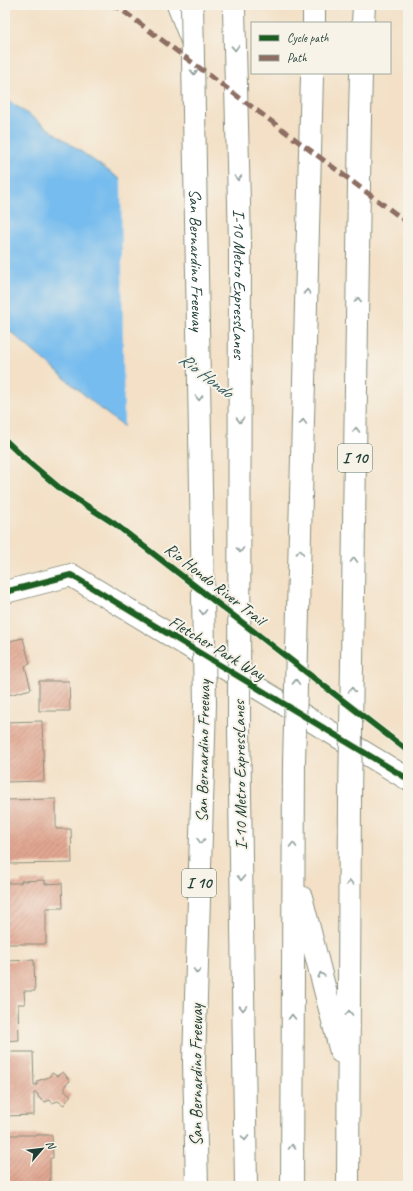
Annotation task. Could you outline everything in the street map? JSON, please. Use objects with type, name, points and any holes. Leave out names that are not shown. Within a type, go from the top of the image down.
[{"type":"main road","points":[[178,5],[193,43]]},
{"type":"main road","name":"San Bernardino Freeway","points":[[192,5],[205,704],[194,1062],[196,1186]]},
{"type":"main road","points":[[314,5],[314,22]]},
{"type":"main road","points":[[363,22],[364,5]]},
{"type":"main road","name":"I-10 Metro ExpressLanes","points":[[234,7],[240,242],[239,727],[246,1186]]},
{"type":"main road","points":[[292,1186],[294,762],[312,74]]},
{"type":"main road","name":"I 10","points":[[348,1186],[350,799],[360,116],[362,74]]},
{"type":"main road","name":"Fletcher Park Way","points":[[5,592],[71,575],[408,779]]},
{"type":"main road","points":[[293,868],[349,1080]]},
{"type":"water","name":"Rio Hondo","points":[[5,98],[408,382],[408,643],[102,410],[5,327]]},
{"type":"pier","points":[[121,177],[408,379],[408,645],[124,429]]},
{"type":"building","points":[[23,638],[30,664],[25,666],[31,689],[5,696],[5,642]]},
{"type":"building","points":[[39,681],[69,681],[70,711],[39,711]]},
{"type":"building","points":[[42,721],[44,781],[5,782],[5,722]]},
{"type":"building","points":[[56,799],[56,829],[71,829],[72,863],[5,864],[5,800]]},
{"type":"building","points":[[45,880],[45,884],[62,883],[63,908],[46,908],[46,944],[5,944],[5,883]]},
{"type":"building","points":[[34,960],[35,991],[24,991],[25,1004],[18,1004],[19,1040],[5,1041],[5,961]]},
{"type":"building","points":[[5,1052],[33,1052],[34,1085],[37,1085],[37,1081],[49,1077],[52,1073],[57,1076],[63,1072],[70,1081],[65,1085],[65,1091],[71,1095],[64,1105],[58,1101],[52,1103],[50,1100],[45,1102],[39,1098],[37,1093],[34,1093],[34,1115],[5,1116]]},
{"type":"building","points":[[5,1135],[52,1135],[53,1158],[50,1158],[50,1186],[5,1186]]},
{"type":"marked path","points":[[111,5],[119,8],[408,223]]},
{"type":"cycle path","name":"Rio Hondo River Trail","points":[[5,440],[62,490],[115,524],[408,751]]},
{"type":"cycle path","points":[[5,592],[71,575],[408,779]]}]
